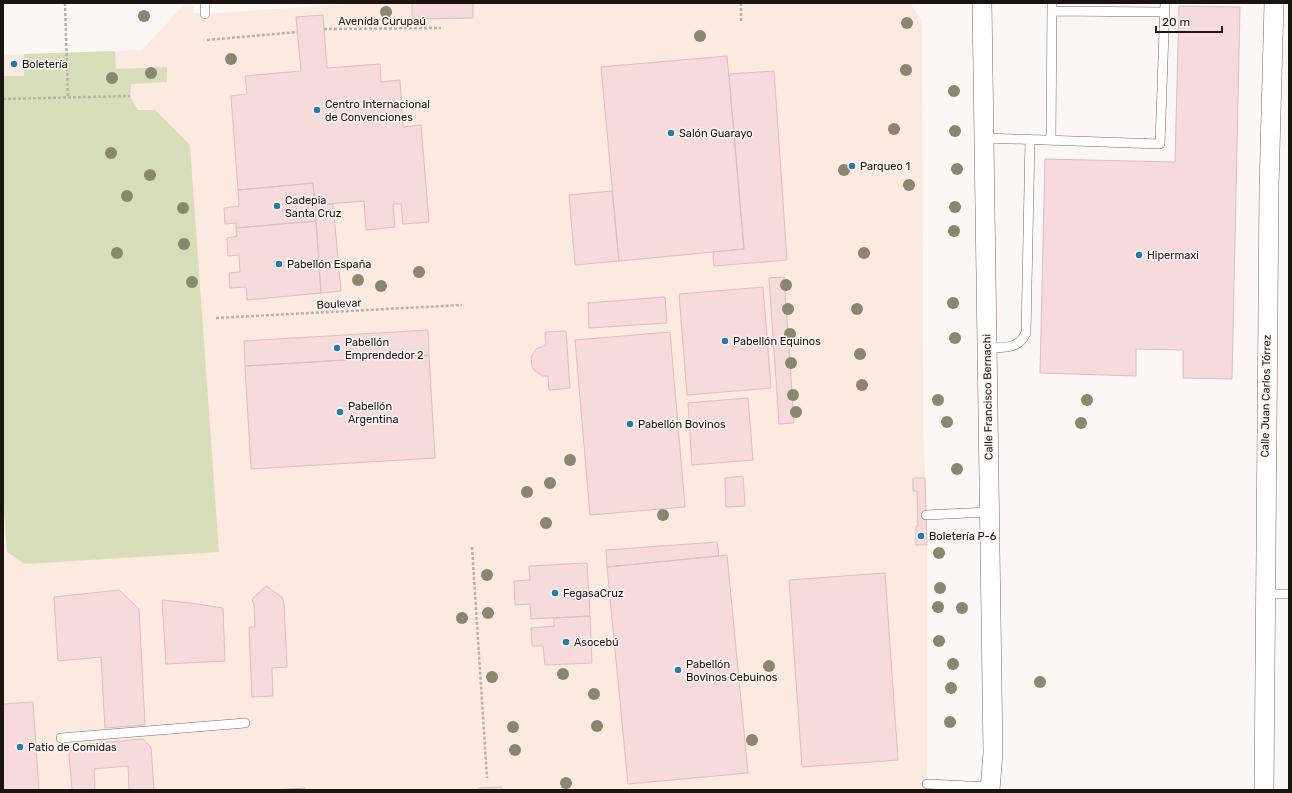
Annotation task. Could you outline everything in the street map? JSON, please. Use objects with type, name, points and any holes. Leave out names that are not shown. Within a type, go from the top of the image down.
[{"type":"street","name":"Calle Francisco Bernachi","points":[[982,3],[993,754],[990,789]]},
{"type":"street","name":"Calle Juan Carlos Tórrez","points":[[1264,790],[1268,187],[1274,3]]},
{"type":"lane","points":[[205,3],[205,14]]},
{"type":"lane","points":[[985,138],[1160,144],[1165,8],[1052,7],[1051,140]]},
{"type":"lane","points":[[987,348],[1015,346],[1023,341],[1026,333],[1030,139]]},
{"type":"lane","points":[[926,515],[989,512]]},
{"type":"lane","points":[[1265,594],[1289,594]]},
{"type":"lane","points":[[60,738],[245,723]]},
{"type":"lane","points":[[928,784],[990,789]]},
{"type":"path","points":[[65,3],[68,98]]},
{"type":"path","points":[[741,3],[741,22]]},
{"type":"path","name":"Avenida Curupaú","points":[[324,29],[441,28]]},
{"type":"path","points":[[207,40],[297,32]]},
{"type":"path","points":[[3,100],[130,96]]},
{"type":"path","name":"Boulevar","points":[[216,318],[462,305]]},
{"type":"path","points":[[472,547],[487,778]]},
{"type":"shaded area","points":[[358,3],[910,3],[922,20],[923,415],[927,545],[927,790],[3,790],[3,53],[5,55],[142,50],[183,6],[194,6],[194,13],[205,14]]},
{"type":"green space","points":[[115,51],[116,69],[167,67],[167,82],[131,84],[130,96],[138,110],[155,110],[190,145],[219,552],[25,564],[7,552],[3,492],[3,76],[24,76],[24,54]]},
{"type":"building","points":[[412,3],[473,3],[473,18],[412,19]]},
{"type":"building","name":"Hipermaxi","points":[[1179,6],[1240,7],[1232,379],[1183,378],[1183,350],[1136,349],[1136,376],[1040,373],[1045,159],[1175,162]]},
{"type":"building","name":"Centro Internacional de Convenciones","points":[[323,15],[327,68],[380,64],[381,82],[400,80],[403,127],[421,125],[429,222],[403,224],[401,204],[393,204],[395,227],[366,230],[364,201],[315,205],[313,183],[238,190],[231,96],[247,94],[245,76],[301,71],[296,17]]},
{"type":"building","name":"Salón Guarayo","points":[[727,56],[744,249],[619,261],[601,67]]},
{"type":"building","points":[[774,71],[787,260],[714,266],[713,252],[744,249],[729,74]]},
{"type":"building","name":"Cadepia Santa Cruz","points":[[313,183],[316,221],[236,228],[236,223],[225,224],[224,208],[239,206],[238,190]]},
{"type":"building","points":[[612,191],[619,261],[575,265],[569,195]]},
{"type":"building","points":[[333,204],[341,291],[321,293],[315,205]]},
{"type":"building","name":"Pabellón España","points":[[316,221],[321,293],[247,300],[246,287],[230,288],[229,273],[240,272],[239,255],[228,256],[227,238],[237,236],[236,228]]},
{"type":"building","points":[[784,277],[794,423],[779,424],[769,278]]},
{"type":"building","name":"Pabellón Equinos","points":[[763,287],[771,388],[687,395],[679,294]]},
{"type":"building","points":[[665,297],[667,323],[589,328],[588,303]]},
{"type":"building","name":"Pabellón Emprendedor 2","points":[[428,330],[429,355],[245,366],[244,341]]},
{"type":"building","points":[[566,331],[570,388],[549,390],[548,376],[543,376],[535,371],[532,367],[531,357],[536,349],[546,345],[545,332]]},
{"type":"building","name":"Pabellón Bovinos","points":[[670,332],[685,507],[590,515],[575,340]]},
{"type":"building","name":"Pabellón Argentina","points":[[429,355],[435,458],[251,469],[245,366]]},
{"type":"building","points":[[748,398],[753,460],[692,465],[688,403]]},
{"type":"building","points":[[743,476],[745,506],[726,507],[725,478]]},
{"type":"building","points":[[913,478],[925,478],[927,545],[916,545],[916,526],[918,526],[917,491],[913,491]]},
{"type":"building","points":[[717,542],[719,556],[607,567],[606,550]]},
{"type":"building","name":"Pabellón Bovinos Cebuinos","points":[[727,555],[748,773],[628,784],[607,567]]},
{"type":"building","points":[[587,563],[590,616],[531,619],[530,604],[515,605],[514,581],[530,580],[529,566]]},
{"type":"building","name":"Pabellón Bovinos Cebuinos","points":[[885,573],[898,760],[802,767],[789,580]]},
{"type":"building","points":[[266,586],[282,597],[284,604],[287,667],[272,668],[273,696],[252,697],[249,627],[255,627],[254,605],[252,599]]},
{"type":"building","points":[[119,590],[139,609],[145,725],[105,728],[101,657],[58,661],[54,597]]},
{"type":"building","points":[[162,600],[223,608],[225,661],[166,664]]},
{"type":"building","points":[[590,616],[592,663],[545,665],[543,646],[532,646],[531,628],[554,626],[554,618]]},
{"type":"building","name":"Patio de Comidas","points":[[33,702],[39,790],[3,790],[3,704]]},
{"type":"building","points":[[143,739],[151,747],[154,790],[129,790],[128,766],[94,769],[95,790],[72,790],[69,754],[77,745]]},
{"type":"building","points":[[501,787],[501,790],[478,790],[478,788]]},
{"type":"building","points":[[305,788],[305,790],[271,790]]},
{"type":"place","name":"Boletería","points":[[14,64]]},
{"type":"place","name":"Centro Internacional de Convenciones","points":[[317,110]]},
{"type":"place","name":"Salón Guarayo","points":[[671,133]]},
{"type":"place","name":"Parqueo 1","points":[[852,166]]},
{"type":"place","name":"Cadepia Santa Cruz","points":[[277,206]]},
{"type":"place","name":"Hipermaxi","points":[[1139,255]]},
{"type":"place","name":"Pabellón España","points":[[279,264]]},
{"type":"place","name":"Pabellón Equinos","points":[[725,341]]},
{"type":"place","name":"Pabellón Emprendedor 2","points":[[337,348]]},
{"type":"place","name":"Pabellón Argentina","points":[[340,412]]},
{"type":"place","name":"Pabellón Bovinos","points":[[630,424]]},
{"type":"place","name":"Boletería P-6","points":[[921,536]]},
{"type":"place","name":"FegasaCruz","points":[[555,593]]},
{"type":"place","name":"Asocebú","points":[[566,642]]},
{"type":"place","name":"Pabellón Bovinos Cebuinos","points":[[678,670]]},
{"type":"place","name":"Patio de Comidas","points":[[20,747]]}]
